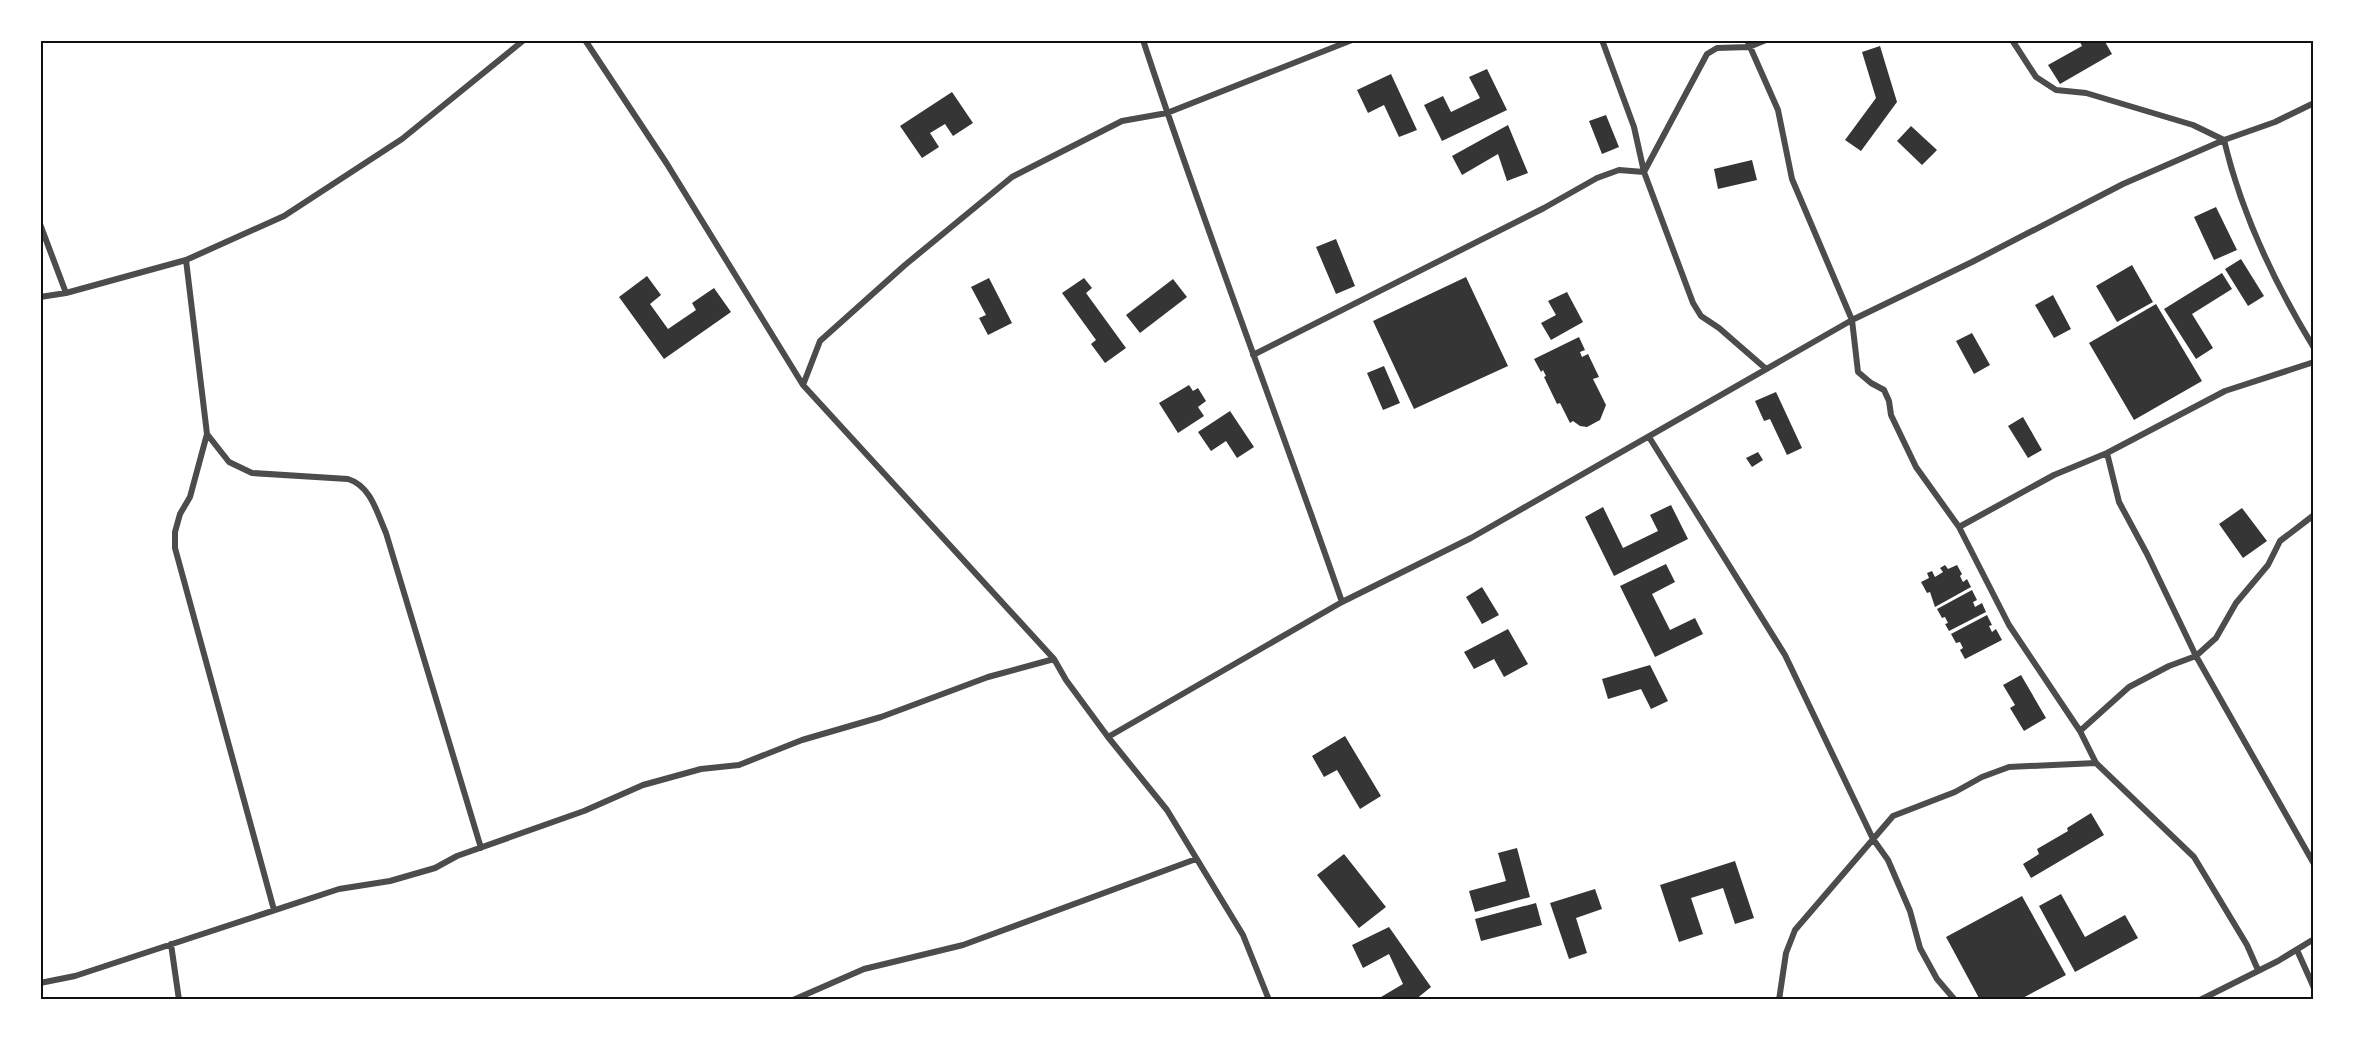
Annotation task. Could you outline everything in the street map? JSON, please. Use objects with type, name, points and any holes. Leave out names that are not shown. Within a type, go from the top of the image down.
[{"type":"street","points":[[40,297],[66,293],[186,260],[284,216],[402,139],[524,40]]},
{"type":"street","points":[[585,40],[667,164],[803,385],[1054,659],[1066,680],[1108,737],[1167,810],[1243,934],[1269,999]]},
{"type":"street","points":[[1143,40],[1252,355],[1283,432],[1342,602]]},
{"type":"street","points":[[803,385],[820,341],[905,265],[1011,177],[1122,121],[1167,113],[1353,40]]},
{"type":"street","points":[[1602,40],[1634,127],[1644,172],[1693,303],[1701,316],[1719,328],[1766,368]]},
{"type":"street","points":[[1644,172],[1707,54],[1717,48],[1766,40]]},
{"type":"street","points":[[2012,40],[2036,77],[2056,90],[2086,93],[2193,124],[2223,140],[2234,181],[2255,232],[2293,313],[2313,348]]},
{"type":"street","points":[[1748,44],[1778,110],[1792,179],[1852,320],[1858,372],[1884,390],[1889,400],[1891,415],[1916,467],[1959,527],[2009,625],[2080,731],[2096,762],[2194,857],[2247,945],[2258,970]]},
{"type":"street","points":[[1108,737],[1342,602],[1471,538],[1852,320],[1972,262],[2123,184],[2223,140],[2275,122],[2313,104]]},
{"type":"street","points":[[1252,355],[1544,208],[1598,178],[1619,171],[1644,172]]},
{"type":"street","points":[[40,224],[66,293]]},
{"type":"street","points":[[186,260],[207,434],[190,497],[180,514],[175,548],[274,910]]},
{"type":"street","points":[[1959,527],[2054,475],[2107,453],[2225,391],[2313,362]]},
{"type":"street","points":[[207,434],[229,462],[252,473],[348,479],[358,482],[370,497],[386,533],[481,848]]},
{"type":"street","points":[[1649,437],[1785,655],[1873,839],[1888,860],[1910,911],[1920,948],[1937,979],[1955,999]]},
{"type":"street","points":[[2107,453],[2119,502],[2196,656],[2313,864]]},
{"type":"street","points":[[2080,731],[2129,687],[2169,666],[2196,656],[2216,638],[2236,603],[2268,565],[2280,541],[2313,515]]},
{"type":"street","points":[[40,983],[75,976],[339,889],[390,881],[435,868],[457,856],[584,811],[643,785],[701,769],[739,765],[802,740],[881,717],[988,677],[1054,659]]},
{"type":"street","points":[[1779,999],[1786,952],[1795,930],[1893,816],[1955,792],[1982,777],[2009,767],[2096,762]]},
{"type":"street","points":[[794,999],[864,969],[963,945],[1197,859]]},
{"type":"street","points":[[2200,999],[2297,950],[2313,939]]},
{"type":"street","points":[[171,944],[179,999]]},
{"type":"street","points":[[2297,950],[2313,988]]},
{"type":"building","points":[[2079,40],[2104,40],[2112,54],[2060,84],[2048,65],[2082,46]]},
{"type":"building","points":[[1880,46],[1897,102],[1861,151],[1845,140],[1876,98],[1862,52]]},
{"type":"building","points":[[1487,69],[1507,110],[1442,141],[1424,105],[1443,96],[1451,112],[1480,98],[1469,77]]},
{"type":"building","points":[[1391,74],[1417,130],[1399,137],[1384,105],[1368,113],[1357,90]]},
{"type":"building","points":[[952,92],[973,123],[953,136],[945,124],[930,133],[939,147],[922,158],[900,126]]},
{"type":"building","points":[[1606,115],[1619,147],[1602,154],[1589,121]]},
{"type":"building","points":[[1508,125],[1528,173],[1507,181],[1498,154],[1462,175],[1452,156]]},
{"type":"building","points":[[1911,126],[1937,150],[1922,165],[1897,141]]},
{"type":"building","points":[[1752,160],[1757,180],[1718,189],[1714,169]]},
{"type":"building","points":[[2216,207],[2237,250],[2214,260],[2194,217]]},
{"type":"building","points":[[1336,239],[1355,286],[1336,294],[1316,247]]},
{"type":"building","points":[[2241,259],[2264,296],[2248,306],[2225,269]]},
{"type":"building","points":[[2132,265],[2153,302],[2117,322],[2096,286]]},
{"type":"building","points":[[2222,273],[2232,289],[2192,314],[2213,348],[2196,359],[2164,309]]},
{"type":"building","points":[[647,276],[661,295],[650,304],[668,329],[696,310],[692,303],[714,288],[731,312],[664,359],[619,297]]},
{"type":"building","points":[[1466,277],[1508,366],[1414,409],[1373,321]]},
{"type":"building","points":[[989,278],[1012,323],[988,335],[979,318],[986,315],[971,287]]},
{"type":"building","points":[[1084,278],[1092,288],[1086,293],[1126,348],[1105,363],[1091,344],[1096,340],[1062,293]]},
{"type":"building","points":[[1173,279],[1187,297],[1140,333],[1126,315]]},
{"type":"building","points":[[1567,292],[1583,322],[1551,340],[1541,323],[1556,315],[1548,301]]},
{"type":"building","points":[[2053,295],[2071,329],[2054,338],[2035,305]]},
{"type":"building","points":[[2156,304],[2202,381],[2134,420],[2089,343]]},
{"type":"building","points":[[1972,333],[1990,365],[1974,374],[1956,341]]},
{"type":"building","points":[[1579,337],[1585,350],[1580,352],[1582,357],[1588,354],[1599,377],[1593,379],[1606,405],[1600,420],[1587,427],[1580,426],[1573,421],[1570,423],[1560,403],[1557,404],[1543,370],[1541,372],[1534,359]]},
{"type":"building","points":[[1384,366],[1400,403],[1383,410],[1367,373]]},
{"type":"building","points":[[1189,385],[1193,391],[1198,388],[1206,401],[1198,407],[1204,416],[1178,433],[1159,403]]},
{"type":"building","points":[[1776,392],[1802,448],[1787,455],[1770,419],[1764,421],[1755,401]]},
{"type":"building","points":[[1230,411],[1254,447],[1237,458],[1226,441],[1211,451],[1198,432]]},
{"type":"building","points":[[2023,417],[2042,450],[2028,458],[2008,426]]},
{"type":"building","points":[[1758,452],[1763,460],[1752,467],[1746,458]]},
{"type":"building","points":[[1671,505],[1688,539],[1614,576],[1585,517],[1603,507],[1623,548],[1658,531],[1650,515]]},
{"type":"building","points":[[2242,508],[2267,541],[2243,558],[2219,524]]},
{"type":"building","points":[[1666,564],[1675,582],[1652,594],[1670,630],[1695,618],[1703,634],[1655,657],[1620,586]]},
{"type":"building","points":[[1945,565],[1948,569],[1957,565],[1963,582],[1967,579],[1971,587],[1935,607],[1930,592],[1927,593],[1921,582],[1929,578],[1927,573],[1932,571],[1935,577],[1943,572],[1940,568]]},
{"type":"building","points":[[1482,587],[1499,615],[1482,624],[1466,597]]},
{"type":"building","points":[[1972,590],[1977,600],[1973,602],[1975,607],[1982,603],[1986,612],[1949,631],[1945,624],[1948,623],[1945,617],[1942,618],[1937,609]]},
{"type":"building","points":[[1987,615],[1992,625],[1989,626],[1992,632],[1996,629],[2002,640],[1965,659],[1960,650],[1963,648],[1960,642],[1956,643],[1951,634]]},
{"type":"building","points":[[1508,629],[1528,664],[1504,677],[1494,659],[1474,669],[1464,652]]},
{"type":"building","points":[[1650,665],[1668,701],[1651,709],[1641,689],[1608,699],[1602,679]]},
{"type":"building","points":[[2021,675],[2046,718],[2024,731],[2010,708],[2015,705],[2003,685]]},
{"type":"building","points":[[1345,736],[1381,796],[1360,809],[1337,770],[1324,777],[1312,756]]},
{"type":"building","points":[[2091,813],[2104,835],[2031,878],[2023,864],[2039,854],[2037,849],[2068,831],[2067,828]]},
{"type":"building","points":[[1517,848],[1530,897],[1475,912],[1469,891],[1506,881],[1498,853]]},
{"type":"building","points":[[1344,854],[1386,907],[1359,928],[1317,875]]},
{"type":"building","points":[[1735,861],[1754,918],[1735,924],[1723,888],[1691,898],[1703,934],[1679,942],[1660,885]]},
{"type":"building","points":[[1595,889],[1602,909],[1576,918],[1587,953],[1569,959],[1550,903]]},
{"type":"building","points":[[2061,894],[2085,937],[2125,915],[2138,938],[2075,972],[2039,906]]},
{"type":"building","points":[[2022,896],[2066,975],[2019,1000],[1980,1000],[1946,937]]},
{"type":"building","points":[[1536,903],[1542,925],[1481,941],[1475,919]]},
{"type":"building","points":[[1389,927],[1431,987],[1415,1000],[1382,1000],[1381,997],[1403,984],[1389,954],[1363,968],[1352,945]]}]
